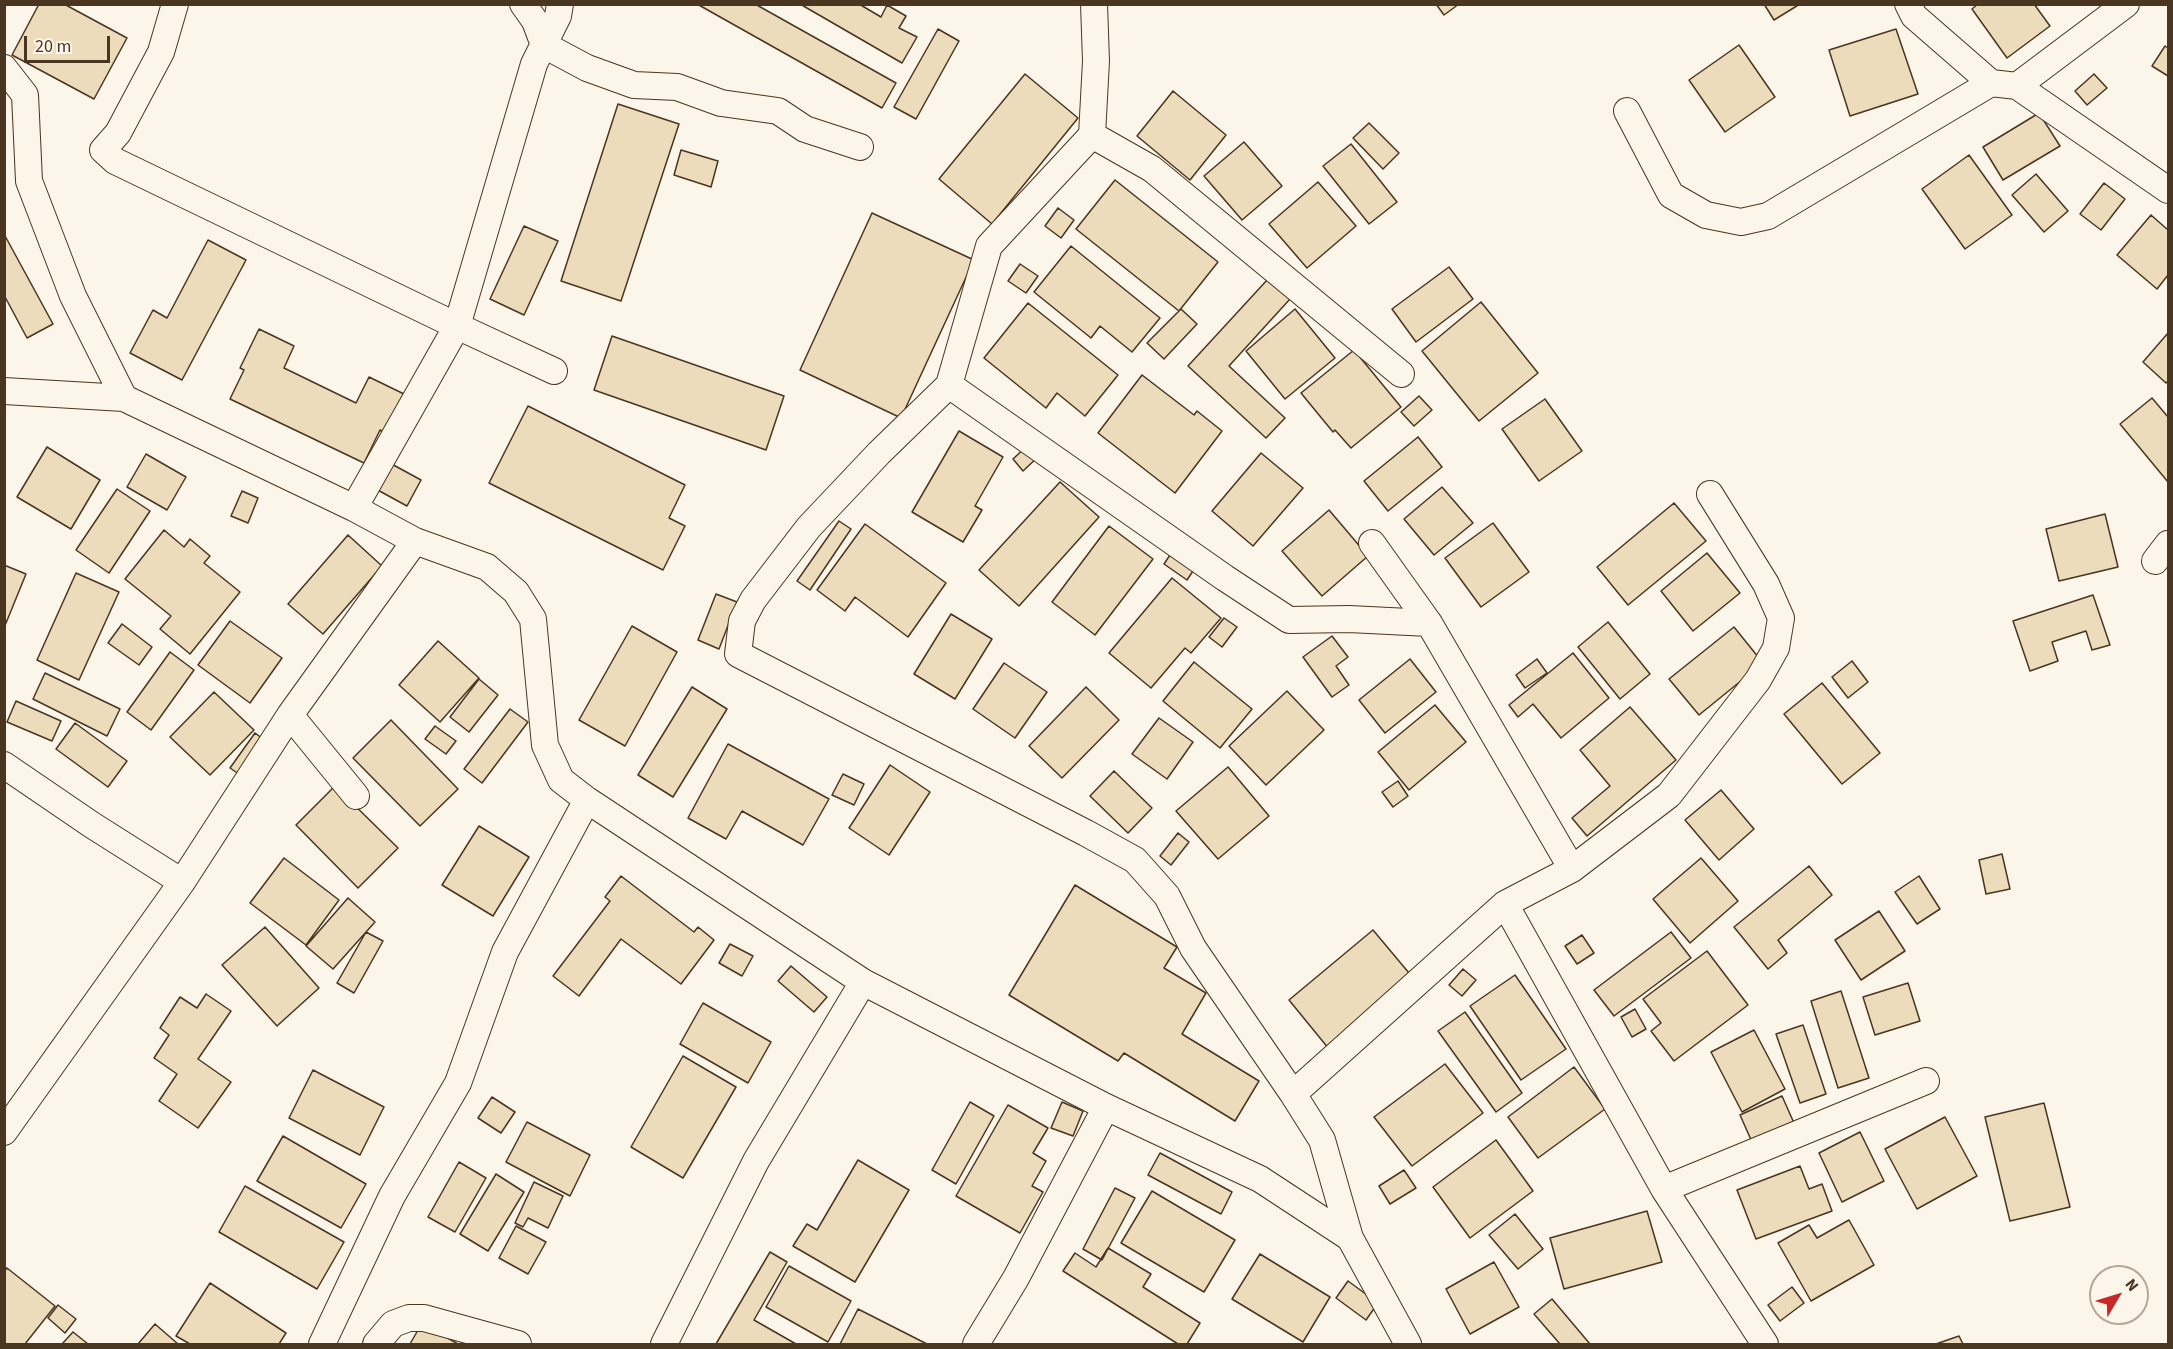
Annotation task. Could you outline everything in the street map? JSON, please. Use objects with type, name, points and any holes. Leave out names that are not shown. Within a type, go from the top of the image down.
[{"type":"street","points":[[175,4],[161,52],[118,133],[103,150],[115,161],[554,371]]},
{"type":"street","points":[[523,4],[535,21],[544,45],[587,68],[634,85],[677,87],[721,104],[778,111],[805,129],[860,147]]},
{"type":"street","points":[[354,508],[457,326],[534,64],[558,16],[560,4]]},
{"type":"street","points":[[1094,4],[1096,61],[1092,135],[989,246],[949,385],[879,453],[809,527],[753,600],[742,621],[738,654],[1135,860],[1167,896],[1193,948],[1322,1140],[1350,1238],[1408,1344]]},
{"type":"street","points":[[1908,4],[1914,16],[1991,83],[2017,86],[2169,190]]},
{"type":"street","points":[[2017,86],[2126,4]]},
{"type":"street","points":[[4,68],[25,95],[29,181],[73,296],[124,398]]},
{"type":"street","points":[[1627,111],[1671,195],[1706,215],[1741,222],[1768,216],[1991,83]]},
{"type":"street","points":[[1092,135],[1152,169],[1401,374]]},
{"type":"street","points":[[949,385],[1215,572],[1289,620],[1348,619],[1429,623]]},
{"type":"street","points":[[4,391],[124,398],[354,508],[415,541],[487,567],[516,592],[533,619],[545,745],[561,780],[587,800],[863,982],[1106,1107],[1260,1179],[1350,1238]]},
{"type":"street","points":[[1293,1094],[1505,904],[1572,869],[1669,795],[1758,680],[1776,648],[1780,618],[1766,584],[1710,494]]},
{"type":"street","points":[[4,1132],[182,882],[290,715],[415,541]]},
{"type":"street","points":[[1372,543],[1429,623],[1572,869]]},
{"type":"street","points":[[290,715],[356,796]]},
{"type":"street","points":[[4,765],[92,825],[182,882]]},
{"type":"street","points":[[322,1344],[392,1196],[458,1083],[505,952],[587,800]]},
{"type":"street","points":[[1505,904],[1664,1189],[1765,1344]]},
{"type":"street","points":[[664,1344],[756,1161],[863,982]]},
{"type":"street","points":[[1664,1189],[1926,1081]]},
{"type":"street","points":[[976,1344],[1016,1278],[1106,1107]]},
{"type":"street","points":[[376,1344],[393,1324],[409,1318],[424,1318],[518,1344]]},
{"type":"building","points":[[39,4],[64,4],[127,38],[94,99],[12,55]]},
{"type":"building","points":[[697,4],[755,4],[896,83],[882,108]]},
{"type":"building","points":[[800,4],[859,4],[881,17],[887,5],[906,16],[899,28],[917,37],[902,63]]},
{"type":"building","points":[[1436,4],[1459,4],[1444,15]]},
{"type":"building","points":[[1764,4],[1800,4],[1774,20]]},
{"type":"building","points":[[1978,4],[2034,4],[2050,26],[2007,58],[1972,9]]},
{"type":"building","points":[[938,29],[959,41],[916,119],[894,107]]},
{"type":"building","points":[[1896,29],[1918,94],[1850,116],[1829,50]]},
{"type":"building","points":[[1739,45],[1775,97],[1725,132],[1689,80]]},
{"type":"building","points":[[2165,46],[2168,48],[2168,76],[2152,66]]},
{"type":"building","points":[[1025,74],[1078,118],[992,224],[939,179]]},
{"type":"building","points":[[2094,74],[2107,88],[2087,105],[2075,91]]},
{"type":"building","points":[[1173,91],[1226,135],[1190,180],[1137,136]]},
{"type":"building","points":[[618,104],[679,124],[621,301],[561,281]]},
{"type":"building","points":[[2039,113],[2060,146],[2003,180],[1983,147]]},
{"type":"building","points":[[1369,123],[1399,153],[1383,169],[1353,138]]},
{"type":"building","points":[[1244,142],[1282,186],[1242,220],[1204,176]]},
{"type":"building","points":[[1351,144],[1397,202],[1369,224],[1323,166]]},
{"type":"building","points":[[681,150],[718,161],[711,187],[674,175]]},
{"type":"building","points":[[1969,155],[2012,215],[1965,249],[1922,189]]},
{"type":"building","points":[[2036,174],[2068,211],[2044,232],[2012,195]]},
{"type":"building","points":[[1115,180],[1218,262],[1179,311],[1076,229]]},
{"type":"building","points":[[1318,182],[1356,226],[1307,268],[1269,224]]},
{"type":"building","points":[[2104,183],[2125,199],[2101,230],[2080,214]]},
{"type":"building","points":[[1058,208],[1074,220],[1061,238],[1045,226]]},
{"type":"building","points":[[872,213],[974,260],[901,418],[800,370]]},
{"type":"building","points":[[2151,215],[2168,230],[2168,275],[2157,289],[2117,255]]},
{"type":"building","points":[[524,226],[558,241],[524,315],[490,299]]},
{"type":"building","points":[[4,234],[53,324],[27,338],[4,295]]},
{"type":"building","points":[[208,240],[246,260],[182,380],[130,353],[153,310],[167,318]]},
{"type":"building","points":[[1071,246],[1160,318],[1132,352],[1100,326],[1091,338],[1034,292]]},
{"type":"building","points":[[1020,264],[1038,276],[1026,293],[1008,281]]},
{"type":"building","points":[[1449,267],[1473,299],[1416,342],[1392,309]]},
{"type":"building","points":[[1268,279],[1290,299],[1229,366],[1285,418],[1266,438],[1188,366]]},
{"type":"building","points":[[1481,302],[1538,373],[1479,421],[1422,351]]},
{"type":"building","points":[[1028,303],[1118,375],[1085,416],[1057,393],[1046,408],[984,358]]},
{"type":"building","points":[[1181,309],[1197,324],[1164,359],[1147,343]]},
{"type":"building","points":[[1295,309],[1335,358],[1285,399],[1246,351]]},
{"type":"building","points":[[259,329],[294,346],[284,368],[356,403],[369,377],[404,394],[386,433],[380,430],[364,463],[230,399],[244,370],[240,368]]},
{"type":"building","points":[[2168,333],[2168,381],[2166,383],[2143,362]]},
{"type":"building","points":[[612,336],[784,396],[766,450],[594,390]]},
{"type":"building","points":[[1354,350],[1401,407],[1351,448],[1335,430],[1333,432],[1301,393]]},
{"type":"building","points":[[1142,375],[1194,415],[1197,411],[1222,431],[1175,493],[1098,433]]},
{"type":"building","points":[[1419,396],[1432,410],[1414,426],[1401,412]]},
{"type":"building","points":[[2152,398],[2168,417],[2168,482],[2120,424]]},
{"type":"building","points":[[1545,399],[1582,451],[1539,481],[1502,429]]},
{"type":"building","points":[[528,406],[685,485],[669,518],[685,526],[663,570],[489,483]]},
{"type":"building","points":[[959,431],[1003,457],[975,506],[982,510],[963,542],[912,512]]},
{"type":"building","points":[[1418,437],[1442,467],[1388,511],[1364,481]]},
{"type":"building","points":[[1030,443],[1040,455],[1023,471],[1013,459]]},
{"type":"building","points":[[47,447],[100,480],[71,529],[17,497]]},
{"type":"building","points":[[1261,453],[1303,488],[1253,546],[1212,511]]},
{"type":"building","points":[[146,454],[186,477],[167,510],[127,487]]},
{"type":"building","points":[[388,462],[421,480],[407,506],[374,488]]},
{"type":"building","points":[[1060,482],[1099,517],[1019,606],[979,570]]},
{"type":"building","points":[[1442,487],[1473,523],[1434,555],[1404,519]]},
{"type":"building","points":[[117,489],[150,511],[109,573],[76,550]]},
{"type":"building","points":[[242,491],[258,498],[248,523],[231,516]]},
{"type":"building","points":[[1674,503],[1706,541],[1628,605],[1597,567]]},
{"type":"building","points":[[1329,510],[1368,556],[1322,596],[1282,551]]},
{"type":"building","points":[[2105,514],[2118,567],[2059,581],[2046,529]]},
{"type":"building","points":[[839,521],[851,529],[810,590],[797,581]]},
{"type":"building","points":[[1493,523],[1529,572],[1481,607],[1445,558]]},
{"type":"building","points":[[865,524],[946,583],[908,637],[855,597],[845,611],[817,590]]},
{"type":"building","points":[[1109,526],[1153,559],[1095,635],[1052,602]]},
{"type":"building","points":[[164,530],[184,547],[190,539],[210,556],[204,563],[240,592],[190,654],[160,629],[171,616],[125,579]]},
{"type":"building","points":[[348,535],[382,566],[323,634],[288,604]]},
{"type":"building","points":[[1172,552],[1195,568],[1187,580],[1164,564]]},
{"type":"building","points":[[1707,553],[1740,593],[1693,631],[1661,591]]},
{"type":"building","points":[[4,565],[26,574],[4,628]]},
{"type":"building","points":[[76,573],[119,592],[79,680],[37,660]]},
{"type":"building","points":[[1172,578],[1221,618],[1191,653],[1185,648],[1151,688],[1109,653]]},
{"type":"building","points":[[716,594],[737,602],[719,649],[698,640]]},
{"type":"building","points":[[2093,595],[2110,645],[2092,650],[2086,631],[2052,642],[2058,661],[2030,671],[2013,621]]},
{"type":"building","points":[[951,614],[992,639],[955,699],[914,674]]},
{"type":"building","points":[[1224,618],[1237,627],[1222,647],[1209,637]]},
{"type":"building","points":[[230,621],[282,658],[250,703],[198,665]]},
{"type":"building","points":[[1608,622],[1650,674],[1620,699],[1578,647]]},
{"type":"building","points":[[122,624],[152,647],[139,665],[108,643]]},
{"type":"building","points":[[632,626],[677,652],[625,746],[579,720]]},
{"type":"building","points":[[1734,627],[1763,663],[1699,715],[1669,679]]},
{"type":"building","points":[[1332,636],[1348,657],[1336,666],[1349,685],[1332,697],[1303,657]]},
{"type":"building","points":[[438,641],[479,678],[440,722],[399,685]]},
{"type":"building","points":[[170,652],[194,670],[151,730],[127,712]]},
{"type":"building","points":[[1573,653],[1609,698],[1561,738],[1533,704],[1518,717],[1509,705]]},
{"type":"building","points":[[1410,659],[1436,692],[1385,733],[1359,700]]},
{"type":"building","points":[[1537,659],[1547,673],[1525,688],[1516,675]]},
{"type":"building","points":[[1852,661],[1868,682],[1848,698],[1832,677]]},
{"type":"building","points":[[1194,662],[1252,709],[1220,748],[1163,701]]},
{"type":"building","points":[[1004,663],[1047,692],[1015,738],[973,709]]},
{"type":"building","points":[[45,673],[120,709],[107,736],[33,699]]},
{"type":"building","points":[[479,679],[498,695],[469,732],[450,717]]},
{"type":"building","points":[[1822,683],[1880,753],[1842,784],[1784,714]]},
{"type":"building","points":[[692,687],[727,709],[673,797],[638,775]]},
{"type":"building","points":[[1086,687],[1119,720],[1062,778],[1029,746]]},
{"type":"building","points":[[1287,691],[1324,730],[1266,785],[1229,746]]},
{"type":"building","points":[[214,692],[254,730],[210,775],[170,737]]},
{"type":"building","points":[[16,701],[61,721],[52,741],[7,722]]},
{"type":"building","points":[[1435,705],[1466,742],[1409,790],[1378,752]]},
{"type":"building","points":[[1630,707],[1676,760],[1587,836],[1572,818],[1610,786],[1580,750]]},
{"type":"building","points":[[510,709],[528,722],[482,783],[464,769]]},
{"type":"building","points":[[1159,718],[1193,742],[1167,779],[1132,754]]},
{"type":"building","points":[[391,720],[458,789],[420,826],[353,758]]},
{"type":"building","points":[[75,723],[127,761],[108,787],[56,749]]},
{"type":"building","points":[[435,726],[456,741],[446,754],[425,739]]},
{"type":"building","points":[[255,733],[271,745],[246,779],[230,768]]},
{"type":"building","points":[[728,744],[829,799],[803,845],[742,811],[726,839],[688,818]]},
{"type":"building","points":[[890,765],[930,792],[889,855],[849,828]]},
{"type":"building","points":[[1228,767],[1269,816],[1218,859],[1176,811]]},
{"type":"building","points":[[1114,771],[1152,808],[1128,833],[1090,796]]},
{"type":"building","points":[[843,774],[864,784],[854,805],[832,795]]},
{"type":"building","points":[[1398,781],[1408,796],[1393,807],[1382,792]]},
{"type":"building","points":[[335,786],[398,848],[358,888],[296,825]]},
{"type":"building","points":[[1721,790],[1754,829],[1719,860],[1685,820]]},
{"type":"building","points":[[479,826],[529,857],[493,916],[442,885]]},
{"type":"building","points":[[1178,833],[1189,842],[1171,865],[1160,856]]},
{"type":"building","points":[[2002,854],[2010,889],[1986,894],[1979,860]]},
{"type":"building","points":[[284,858],[339,900],[306,945],[250,903]]},
{"type":"building","points":[[1701,858],[1738,901],[1690,943],[1653,899]]},
{"type":"building","points":[[1809,866],[1832,895],[1778,940],[1787,953],[1768,969],[1734,927]]},
{"type":"building","points":[[621,876],[694,932],[698,927],[714,940],[681,984],[621,939],[579,996],[553,976],[610,901],[605,897]]},
{"type":"building","points":[[1919,876],[1940,909],[1917,924],[1895,892]]},
{"type":"building","points":[[1075,885],[1177,947],[1164,968],[1206,993],[1182,1034],[1259,1081],[1235,1121],[1124,1053],[1118,1061],[1009,995]]},
{"type":"building","points":[[348,898],[375,922],[333,969],[306,946]]},
{"type":"building","points":[[1879,911],[1905,951],[1861,980],[1835,940]]},
{"type":"building","points":[[265,927],[319,988],[277,1026],[222,965]]},
{"type":"building","points":[[1373,930],[1414,979],[1329,1049],[1289,1000]]},
{"type":"building","points":[[366,932],[383,941],[354,993],[337,983]]},
{"type":"building","points":[[1671,932],[1691,958],[1614,1016],[1594,990]]},
{"type":"building","points":[[1582,935],[1594,953],[1577,964],[1565,946]]},
{"type":"building","points":[[730,944],[753,956],[742,976],[719,963]]},
{"type":"building","points":[[1707,951],[1748,1005],[1674,1061],[1651,1031],[1661,1023],[1643,999]]},
{"type":"building","points":[[791,966],[827,997],[814,1012],[778,981]]},
{"type":"building","points":[[1463,969],[1476,980],[1462,996],[1449,985]]},
{"type":"building","points":[[1515,975],[1566,1049],[1521,1080],[1470,1006]]},
{"type":"building","points":[[1908,983],[1920,1021],[1875,1035],[1863,997]]},
{"type":"building","points":[[1841,991],[1869,1078],[1838,1088],[1811,1001]]},
{"type":"building","points":[[206,994],[231,1011],[198,1059],[231,1082],[198,1128],[159,1101],[177,1074],[154,1058],[169,1035],[160,1028],[180,997],[197,1008]]},
{"type":"building","points":[[703,1003],[771,1042],[748,1083],[680,1044]]},
{"type":"building","points":[[1635,1009],[1646,1029],[1632,1037],[1621,1017]]},
{"type":"building","points":[[1465,1012],[1522,1093],[1496,1112],[1438,1031]]},
{"type":"building","points":[[1803,1025],[1826,1094],[1800,1103],[1776,1034]]},
{"type":"building","points":[[1754,1030],[1785,1089],[1742,1112],[1711,1052]]},
{"type":"building","points":[[683,1056],[736,1087],[683,1178],[631,1147]]},
{"type":"building","points":[[1445,1064],[1483,1113],[1412,1166],[1374,1117]]},
{"type":"building","points":[[1574,1067],[1605,1109],[1538,1158],[1508,1117]]},
{"type":"building","points":[[313,1070],[384,1107],[360,1155],[289,1118]]},
{"type":"building","points":[[1782,1096],[1794,1123],[1752,1142],[1740,1115]]},
{"type":"building","points":[[492,1097],[515,1112],[501,1133],[478,1118]]},
{"type":"building","points":[[970,1102],[994,1116],[956,1184],[932,1170]]},
{"type":"building","points":[[1062,1102],[1083,1111],[1073,1136],[1051,1128]]},
{"type":"building","points":[[2044,1103],[2070,1207],[2010,1221],[1985,1117]]},
{"type":"building","points":[[1008,1105],[1048,1128],[1033,1153],[1046,1161],[1032,1186],[1043,1192],[1020,1233],[956,1196]]},
{"type":"building","points":[[1945,1117],[1977,1176],[1917,1209],[1885,1149]]},
{"type":"building","points":[[527,1122],[590,1155],[570,1196],[506,1162]]},
{"type":"building","points":[[1860,1132],[1884,1181],[1842,1202],[1819,1153]]},
{"type":"building","points":[[283,1136],[366,1184],[341,1228],[257,1181]]},
{"type":"building","points":[[1496,1140],[1533,1191],[1470,1238],[1433,1187]]},
{"type":"building","points":[[1160,1153],[1232,1192],[1221,1214],[1148,1175]]},
{"type":"building","points":[[858,1160],[909,1190],[855,1282],[793,1246],[807,1224],[817,1230]]},
{"type":"building","points":[[459,1162],[486,1178],[455,1232],[428,1217]]},
{"type":"building","points":[[1800,1166],[1809,1189],[1822,1184],[1832,1211],[1756,1239],[1737,1190]]},
{"type":"building","points":[[1404,1170],[1416,1188],[1390,1204],[1379,1186]]},
{"type":"building","points":[[496,1174],[524,1192],[488,1251],[460,1234]]},
{"type":"building","points":[[534,1182],[563,1196],[548,1228],[528,1218],[523,1227],[515,1223]]},
{"type":"building","points":[[245,1186],[344,1242],[317,1289],[219,1232]]},
{"type":"building","points":[[1115,1188],[1135,1198],[1102,1260],[1083,1249]]},
{"type":"building","points":[[1152,1191],[1235,1240],[1204,1292],[1121,1243]]},
{"type":"building","points":[[1647,1211],[1662,1262],[1564,1289],[1550,1238]]},
{"type":"building","points":[[1515,1214],[1543,1249],[1518,1269],[1489,1235]]},
{"type":"building","points":[[1849,1220],[1874,1265],[1811,1301],[1778,1243],[1809,1225],[1817,1238]]},
{"type":"building","points":[[516,1226],[546,1242],[528,1274],[499,1258]]},
{"type":"building","points":[[1108,1248],[1151,1274],[1143,1287],[1200,1323],[1187,1344],[1178,1344],[1063,1271],[1075,1253],[1096,1267]]},
{"type":"building","points":[[770,1252],[787,1262],[754,1320],[796,1344],[716,1344]]},
{"type":"building","points":[[1260,1254],[1330,1297],[1303,1342],[1232,1299]]},
{"type":"building","points":[[1494,1262],[1519,1307],[1470,1334],[1446,1289]]},
{"type":"building","points":[[789,1266],[851,1301],[828,1342],[766,1307]]},
{"type":"building","points":[[7,1268],[55,1306],[25,1344],[4,1344],[4,1272]]},
{"type":"building","points":[[1348,1281],[1378,1303],[1366,1320],[1336,1298]]},
{"type":"building","points":[[210,1283],[286,1333],[279,1344],[190,1344],[176,1336]]},
{"type":"building","points":[[1792,1287],[1804,1303],[1780,1321],[1768,1305]]},
{"type":"building","points":[[1552,1299],[1590,1344],[1560,1344],[1534,1314]]},
{"type":"building","points":[[58,1305],[76,1319],[65,1333],[48,1318]]},
{"type":"building","points":[[858,1309],[927,1344],[840,1344]]},
{"type":"building","points":[[422,1323],[458,1344],[410,1344]]},
{"type":"building","points":[[155,1324],[178,1344],[138,1344]]},
{"type":"building","points":[[73,1332],[88,1344],[62,1344]]},
{"type":"building","points":[[1959,1336],[1963,1344],[1936,1344]]}]
